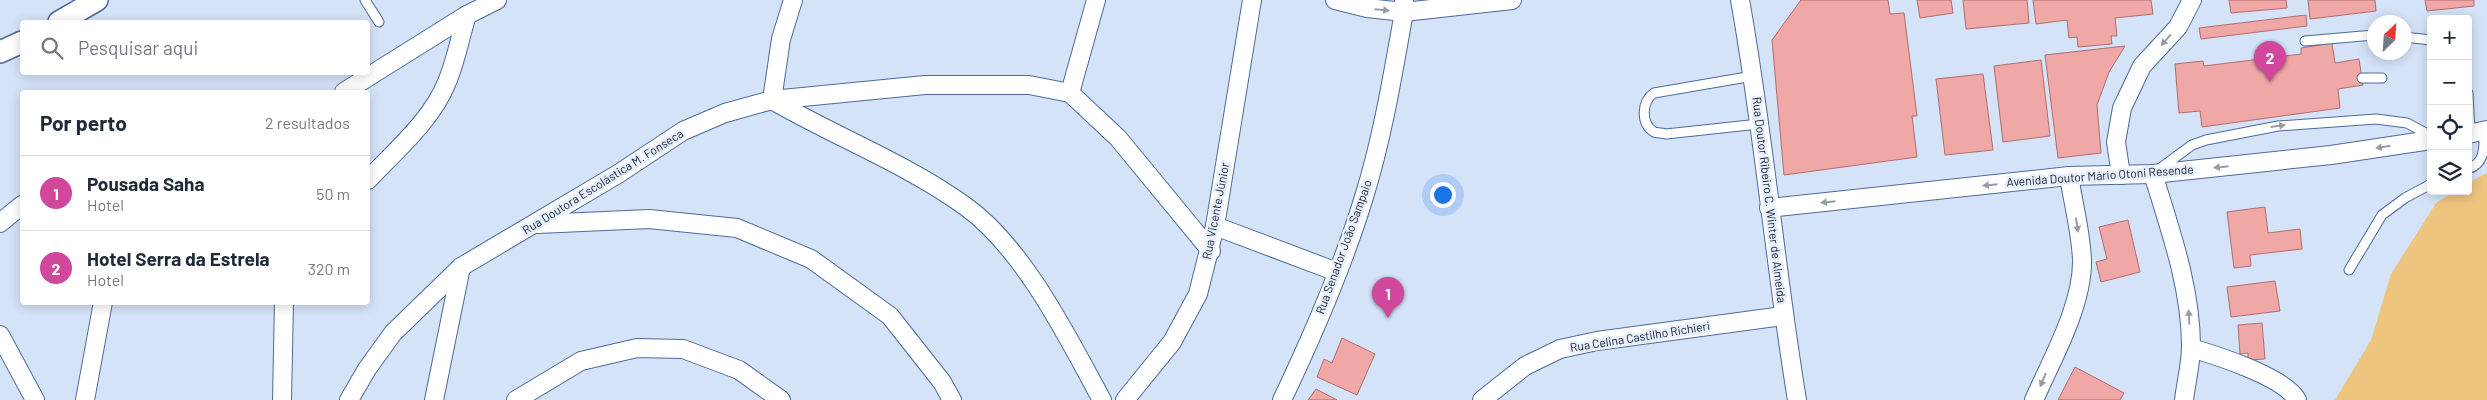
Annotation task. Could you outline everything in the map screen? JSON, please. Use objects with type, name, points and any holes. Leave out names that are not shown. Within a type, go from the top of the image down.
[{"type":"street","points":[[62,20],[97,0]]},
{"type":"street","points":[[347,90],[466,15],[497,0]]},
{"type":"street","points":[[793,0],[781,39],[772,100],[801,117],[910,170],[967,207],[1002,240],[1048,303],[1102,400]]},
{"type":"street","points":[[1096,0],[1070,93],[1118,138],[1210,251]]},
{"type":"street","name":"Rua Vicente Júnior","points":[[1124,400],[1172,342],[1198,294],[1216,226],[1252,0]]},
{"type":"street","points":[[1335,0],[1367,8],[1512,0]]},
{"type":"street","name":"Rua Doutor Ribeiro C. Winter de Almeida","points":[[1740,0],[1754,76],[1769,208],[1796,400]]},
{"type":"street","points":[[2121,175],[2116,142],[2122,108],[2142,66],[2178,27],[2192,0]]},
{"type":"street","name":"Rua Senador João Sampaio","points":[[1282,400],[1337,272],[1364,198],[1380,140],[1404,6]]},
{"type":"street","points":[[370,178],[416,129],[437,102],[447,82],[466,15]]},
{"type":"street","points":[[0,52],[20,43]]},
{"type":"street","name":"Rua Doutora Escolástica M. Fonseca","points":[[348,400],[367,369],[393,333],[461,267],[535,224],[684,131],[725,113],[772,100],[924,85],[1029,85],[1070,93]]},
{"type":"street","name":"Avenida Doutor Mário Otoni Resende","points":[[1769,208],[2069,176],[2153,174],[2331,155],[2427,141]]},
{"type":"street","points":[[2153,174],[2170,231],[2189,307],[2191,348],[2184,400]]},
{"type":"street","points":[[2034,400],[2070,318],[2080,285],[2082,259],[2069,176]]},
{"type":"street","points":[[0,223],[20,207]]},
{"type":"street","points":[[535,224],[649,219],[737,228],[811,259],[890,316],[942,382],[952,400]]},
{"type":"street","points":[[1216,226],[1337,272]]},
{"type":"street","points":[[434,400],[461,267]]},
{"type":"street","points":[[85,400],[102,305]]},
{"type":"street","points":[[282,400],[284,305]]},
{"type":"street","name":"Rua Celina Castilho Richieri","points":[[1482,400],[1525,366],[1560,349],[1597,341],[1783,316]]},
{"type":"street","points":[[0,335],[35,400]]},
{"type":"street","points":[[516,400],[581,361],[637,348],[683,349],[739,370],[781,400]]},
{"type":"street","points":[[2191,348],[2224,357],[2272,380],[2287,389],[2297,400]]},
{"type":"lane","points":[[365,0],[379,22]]},
{"type":"lane","points":[[2305,41],[2367,36]]},
{"type":"lane","points":[[2412,38],[2427,40]]},
{"type":"lane","points":[[1754,76],[1654,93],[1647,98],[1643,108],[1647,124],[1655,132],[1666,134],[1759,124]]},
{"type":"lane","points":[[2362,78],[2382,78]]},
{"type":"lane","points":[[2471,105],[2483,156],[2475,167],[2472,168]]},
{"type":"lane","points":[[2153,174],[2192,145],[2206,140],[2278,126],[2376,119],[2407,123],[2427,134]]},
{"type":"lane","points":[[2349,270],[2382,215],[2405,198],[2427,186]]},
{"type":"shaded area","points":[[2487,173],[2487,400],[2335,400],[2371,340],[2391,274],[2436,203],[2449,195],[2472,195],[2472,181]]},
{"type":"building","points":[[1801,0],[1888,0],[1890,14],[1904,13],[1917,116],[1912,116],[1917,157],[1784,175],[1772,40]]},
{"type":"building","points":[[1917,0],[1951,0],[1953,13],[1920,18]]},
{"type":"building","points":[[1963,0],[2027,0],[2029,23],[1966,29]]},
{"type":"building","points":[[2033,0],[2151,0],[2153,14],[2115,18],[2117,36],[2111,36],[2112,44],[2078,47],[2077,37],[2069,38],[2067,20],[2036,24]]},
{"type":"building","points":[[2229,0],[2286,0],[2287,8],[2231,13]]},
{"type":"building","points":[[2308,0],[2375,0],[2376,11],[2310,19]]},
{"type":"building","points":[[2425,0],[2474,0],[2474,6],[2427,11]]},
{"type":"building","points":[[2306,15],[2307,26],[2201,39],[2199,28]]},
{"type":"building","points":[[2332,43],[2335,63],[2359,59],[2363,85],[2338,89],[2340,108],[2202,127],[2200,111],[2179,113],[2175,64],[2203,61],[2204,66],[2301,54],[2301,48]]},
{"type":"building","points":[[2125,46],[2109,72],[2097,105],[2101,153],[2058,158],[2045,55]]},
{"type":"building","points":[[2041,60],[2050,136],[2003,142],[1994,66]]},
{"type":"building","points":[[1983,74],[1993,150],[1945,155],[1936,79]]},
{"type":"building","points":[[2265,207],[2268,233],[2300,229],[2302,249],[2250,255],[2251,266],[2234,268],[2227,212]]},
{"type":"building","points":[[2128,220],[2140,272],[2101,282],[2096,262],[2107,259],[2099,227]]},
{"type":"building","points":[[2275,281],[2280,311],[2231,317],[2227,287]]},
{"type":"building","points":[[2262,323],[2265,359],[2248,360],[2248,353],[2240,354],[2238,325]]},
{"type":"building","points":[[1342,338],[1375,354],[1357,395],[1317,377],[1324,359],[1332,363]]},
{"type":"building","points":[[2075,367],[2124,393],[2120,400],[2058,400]]},
{"type":"building","points":[[1316,389],[1337,400],[1308,400]]},
{"type":"place","name":"Hotel Serra da Estrela","points":[[2270,82]]},
{"type":"place","name":"Pousada Saha","points":[[1388,318]]}]
